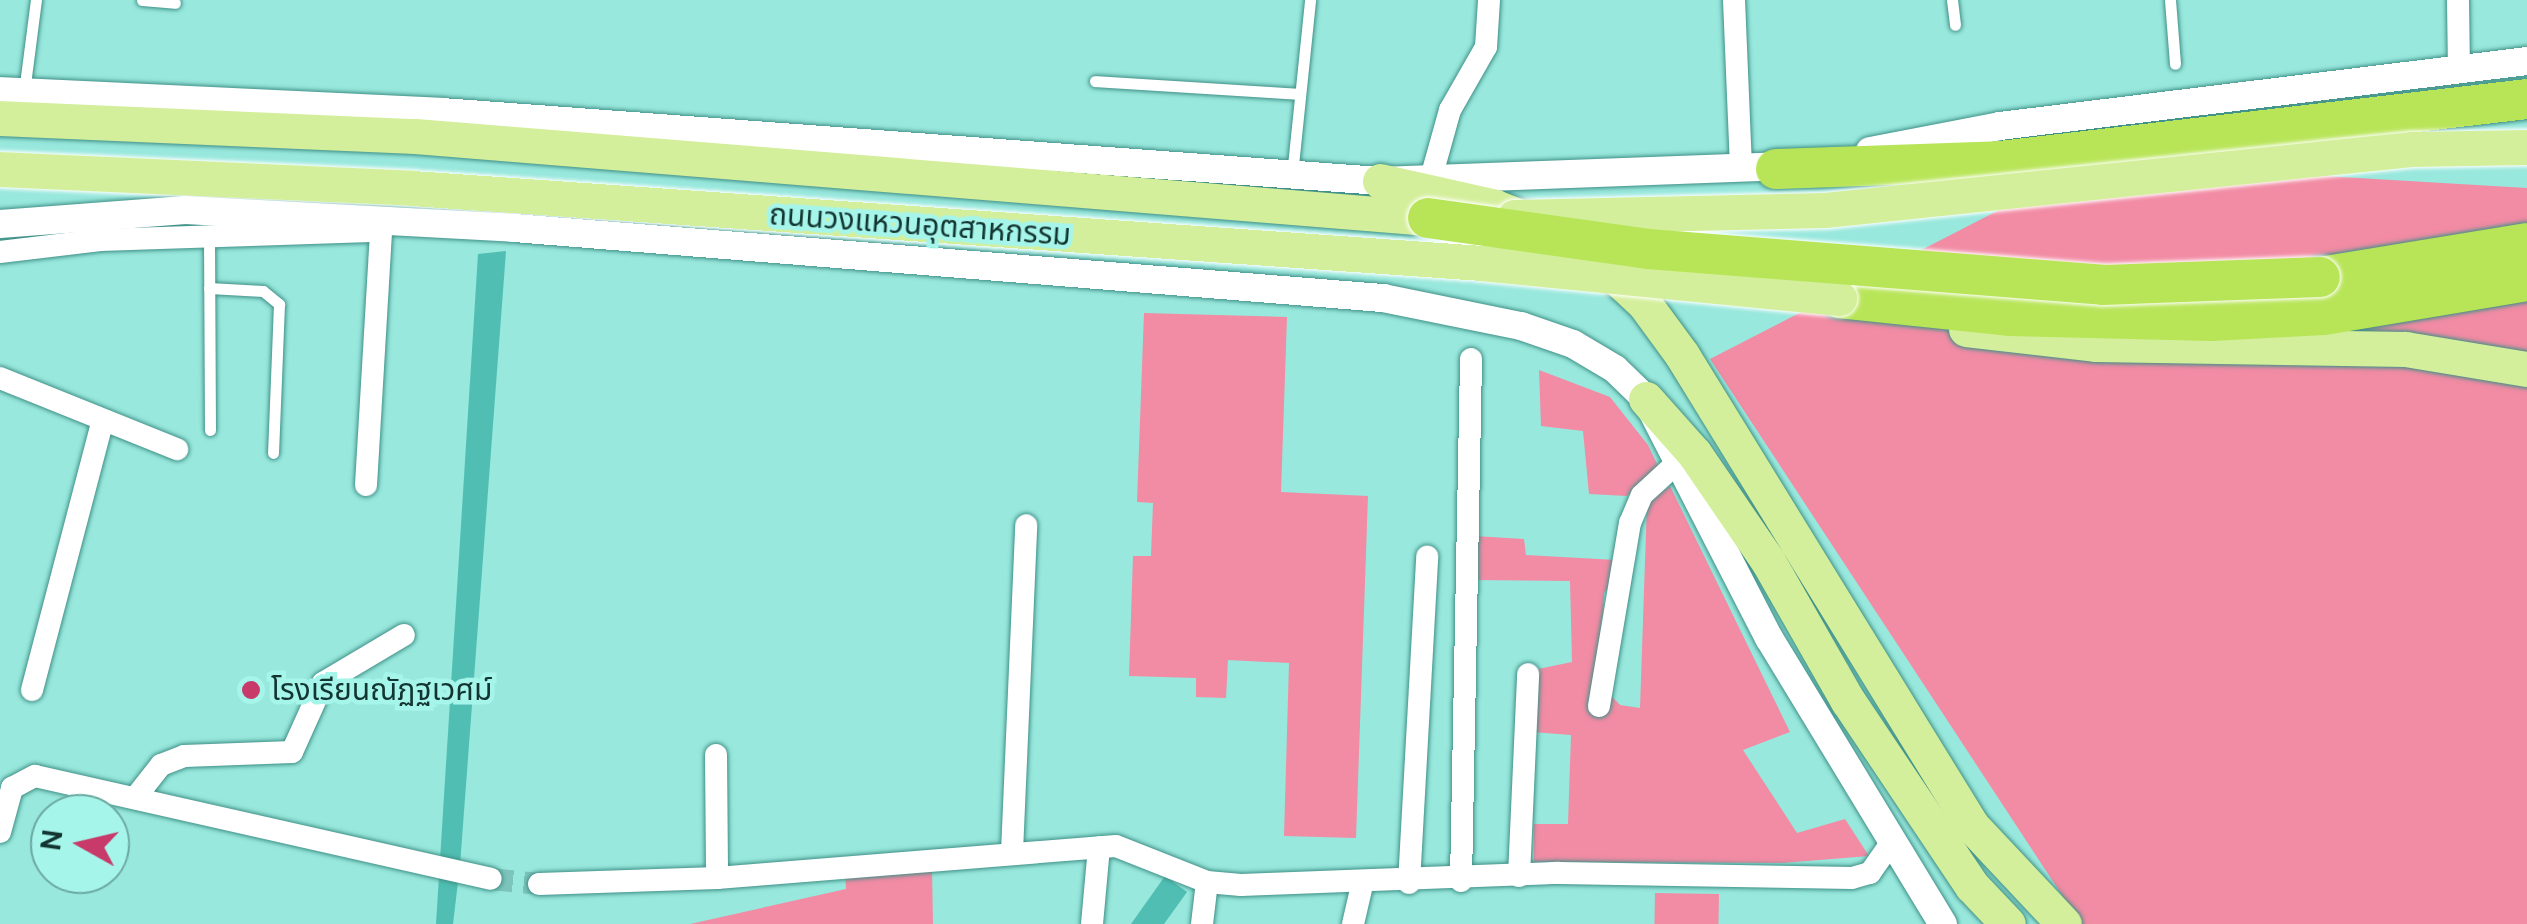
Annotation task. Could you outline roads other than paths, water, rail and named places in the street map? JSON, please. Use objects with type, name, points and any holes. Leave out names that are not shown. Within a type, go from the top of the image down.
[{"type":"highway","points":[[1758,169],[2000,161],[2527,99]]},
{"type":"highway","points":[[1428,218],[1702,254],[2104,285],[2320,276],[2527,242]]},
{"type":"highway","points":[[1839,298],[2009,316],[2211,321],[2324,315],[2527,281]]},
{"type":"main road","name":"ถนนวงแหวนอุตสาหกรรม","points":[[8,100],[1428,218],[1825,210],[2411,150],[2527,147]]},
{"type":"main road","name":"ถนนวงแหวนอุตสาหกรรม","points":[[0,169],[412,188],[1462,261],[1839,298],[2020,338],[2406,348],[2527,369]]},
{"type":"main road","points":[[1380,181],[1535,222],[1606,267],[1644,303],[1932,768],[2013,876],[2064,924]]},
{"type":"main road","points":[[1646,399],[1694,453],[1768,561],[1848,702],[1972,886],[2008,924]]},
{"type":"street","points":[[1432,178],[1450,110],[1486,47],[1489,0]]},
{"type":"street","points":[[1734,0],[1758,169]]},
{"type":"street","points":[[2458,0],[2459,70]]},
{"type":"street","points":[[8,100],[442,112],[1380,181],[1758,169],[2000,126],[2527,61]]},
{"type":"street","points":[[0,224],[186,210],[514,228],[1383,298],[1521,326],[1573,344],[1615,369],[1646,399],[1770,638],[1890,843],[1943,924]]},
{"type":"street","points":[[0,252],[209,237],[462,227]]},
{"type":"street","points":[[366,485],[381,231]]},
{"type":"street","points":[[1460,881],[1471,359]]},
{"type":"street","points":[[0,378],[102,423],[178,450]]},
{"type":"street","points":[[32,690],[102,423]]},
{"type":"street","points":[[1599,706],[1630,523],[1642,495],[1678,462]]},
{"type":"street","points":[[1012,852],[1026,525]]},
{"type":"street","points":[[1409,883],[1426,556]]},
{"type":"street","points":[[134,798],[161,765],[184,756],[292,752],[322,682],[404,635]]},
{"type":"street","points":[[1518,876],[1528,674]]},
{"type":"street","points":[[716,755],[717,878]]},
{"type":"street","points":[[0,832],[20,778],[134,798],[482,877]]},
{"type":"street","points":[[538,884],[717,878],[1099,847],[1146,854],[1207,882],[1362,885],[1518,876],[1852,878],[1870,873],[1890,843]]},
{"type":"street","points":[[1092,924],[1099,847]]},
{"type":"street","points":[[1202,924],[1207,882]]},
{"type":"street","points":[[1353,924],[1362,885]]},
{"type":"lane","points":[[8,100],[36,0]]},
{"type":"lane","points":[[142,0],[175,3]]},
{"type":"lane","points":[[1292,175],[1310,0]]},
{"type":"lane","points":[[1952,0],[1955,25]]},
{"type":"lane","points":[[2170,0],[2175,64]]},
{"type":"lane","points":[[1095,81],[1300,94]]},
{"type":"lane","points":[[209,237],[210,430]]},
{"type":"lane","points":[[209,288],[263,291],[279,304],[273,453]]},
{"type":"water","points":[[506,251],[460,865],[453,924],[436,924],[478,254]]},
{"type":"water","points":[[1165,876],[1187,892],[1164,924],[1131,924]]},
{"type":"tunnel","points":[[491,879],[539,884]]},
{"type":"place","name":"โรงเรียนณัฏฐเวศม์","points":[[251,690]]}]
